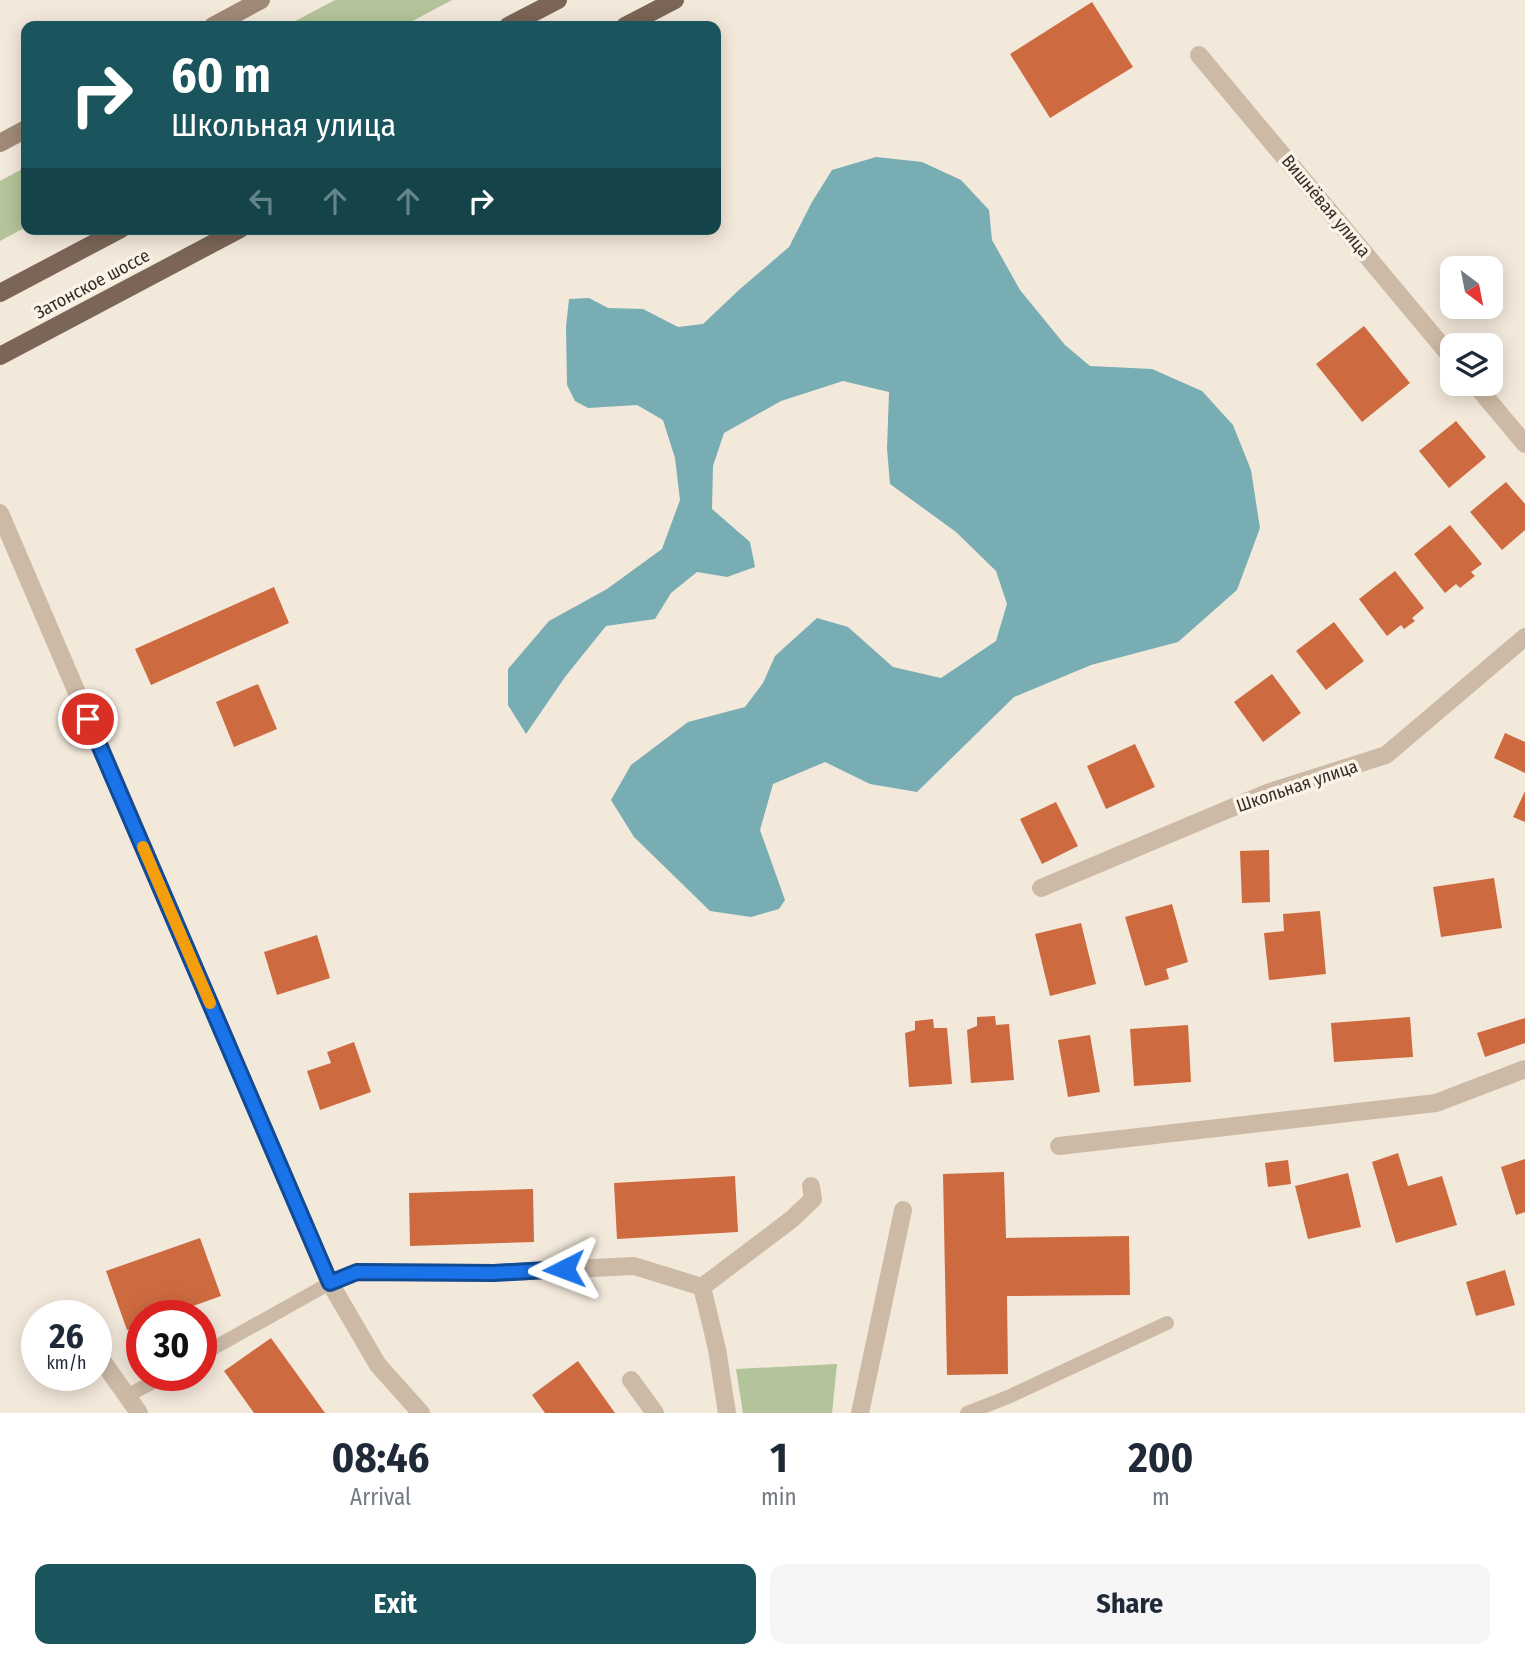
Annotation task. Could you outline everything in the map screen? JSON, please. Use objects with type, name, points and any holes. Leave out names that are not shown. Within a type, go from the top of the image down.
[{"type":"main road","points":[[222,21],[261,0]]},
{"type":"main road","points":[[518,21],[558,0]]},
{"type":"main road","points":[[635,21],[675,0]]},
{"type":"main road","points":[[0,143],[21,132]]},
{"type":"main road","name":"Затонское шоссе","points":[[0,293],[110,235]]},
{"type":"main road","name":"Затонское шоссе","points":[[0,356],[229,235]]},
{"type":"street","name":"Вишнёвая улица","points":[[1199,55],[1440,344]]},
{"type":"street","points":[[1485,396],[1525,444]]},
{"type":"street","points":[[0,513],[330,1283],[378,1365],[421,1413]]},
{"type":"street","name":"Школьная улица","points":[[1041,888],[1267,793],[1386,755],[1525,637]]},
{"type":"street","points":[[1059,1146],[1436,1103],[1525,1069]]},
{"type":"street","points":[[702,1287],[792,1219],[813,1199],[811,1186]]},
{"type":"street","points":[[860,1413],[903,1210]]},
{"type":"street","points":[[330,1283],[357,1272],[494,1273],[634,1266],[702,1287]]},
{"type":"street","points":[[702,1287],[727,1413]]},
{"type":"street","points":[[112,1375],[139,1413]]},
{"type":"street","points":[[631,1380],[656,1413]]},
{"type":"lane","points":[[217,1346],[330,1283]]},
{"type":"lane","points":[[967,1413],[1167,1323]]},
{"type":"lane","points":[[127,1396],[136,1391]]},
{"type":"green space","points":[[335,0],[452,0],[412,21],[295,21]]},
{"type":"green space","points":[[21,170],[21,230],[0,241],[0,181]]},
{"type":"green space","points":[[837,1364],[832,1413],[743,1413],[736,1369]]},
{"type":"water","points":[[876,157],[922,162],[961,180],[989,210],[992,240],[1020,290],[1065,345],[1090,366],[1152,369],[1202,391],[1233,425],[1251,470],[1260,528],[1237,590],[1178,642],[1091,665],[1014,697],[917,792],[870,784],[825,762],[773,784],[760,830],[785,900],[779,909],[751,917],[710,911],[634,837],[611,800],[631,765],[688,722],[745,707],[763,683],[775,656],[817,618],[848,627],[893,667],[941,678],[996,641],[1007,604],[996,571],[956,532],[890,484],[887,449],[889,392],[843,381],[781,401],[724,433],[713,466],[712,509],[750,542],[755,567],[727,577],[697,572],[671,593],[655,619],[606,626],[565,677],[526,734],[508,705],[508,669],[549,621],[607,589],[662,549],[680,500],[675,458],[663,420],[637,405],[588,408],[575,401],[567,385],[566,327],[569,299],[589,298],[608,308],[643,309],[678,327],[703,324],[789,247],[832,170]]},
{"type":"building","points":[[1092,2],[1133,67],[1050,118],[1010,54]]},
{"type":"building","points":[[1364,326],[1410,383],[1362,422],[1316,364]]},
{"type":"building","points":[[1456,421],[1486,457],[1449,488],[1419,451]]},
{"type":"building","points":[[1506,482],[1525,504],[1525,530],[1502,550],[1470,512]]},
{"type":"building","points":[[1450,525],[1482,564],[1471,572],[1475,576],[1460,588],[1456,584],[1445,593],[1414,554]]},
{"type":"building","points":[[1395,571],[1424,608],[1412,618],[1415,621],[1404,629],[1401,625],[1387,636],[1359,599]]},
{"type":"building","points":[[274,587],[289,623],[151,685],[135,649]]},
{"type":"building","points":[[1334,622],[1364,661],[1326,690],[1296,651]]},
{"type":"building","points":[[1272,674],[1301,713],[1263,742],[1234,702]]},
{"type":"building","points":[[258,684],[277,729],[234,747],[216,702]]},
{"type":"building","points":[[1505,733],[1525,742],[1525,773],[1494,758]]},
{"type":"building","points":[[1135,744],[1155,787],[1106,809],[1087,766]]},
{"type":"building","points":[[1525,791],[1525,822],[1513,817]]},
{"type":"building","points":[[1056,802],[1078,846],[1042,864],[1020,819]]},
{"type":"building","points":[[1269,850],[1270,902],[1242,903],[1240,851]]},
{"type":"building","points":[[1494,878],[1502,928],[1441,937],[1433,887]]},
{"type":"building","points":[[1172,904],[1188,962],[1166,969],[1169,979],[1145,986],[1125,917]]},
{"type":"building","points":[[1320,911],[1326,974],[1269,980],[1264,933],[1284,931],[1283,914]]},
{"type":"building","points":[[1081,923],[1096,984],[1050,996],[1035,934]]},
{"type":"building","points":[[317,935],[330,978],[277,995],[264,952]]},
{"type":"building","points":[[995,1016],[996,1025],[1009,1024],[1014,1080],[971,1083],[967,1030],[977,1026],[977,1017]]},
{"type":"building","points":[[1410,1017],[1413,1057],[1334,1062],[1331,1023]]},
{"type":"building","points":[[1525,1018],[1525,1043],[1485,1057],[1477,1033]]},
{"type":"building","points":[[933,1019],[934,1028],[947,1028],[952,1084],[909,1087],[905,1033],[915,1030],[915,1021]]},
{"type":"building","points":[[1188,1025],[1191,1082],[1134,1086],[1130,1029]]},
{"type":"building","points":[[1090,1035],[1100,1092],[1068,1097],[1058,1040]]},
{"type":"building","points":[[354,1042],[371,1092],[320,1110],[307,1071],[331,1063],[327,1052]]},
{"type":"building","points":[[1398,1153],[1408,1186],[1442,1176],[1457,1225],[1396,1243],[1372,1162]]},
{"type":"building","points":[[1525,1159],[1525,1212],[1516,1215],[1501,1167]]},
{"type":"building","points":[[1288,1160],[1291,1184],[1268,1187],[1265,1163]]},
{"type":"building","points":[[1004,1172],[1006,1238],[1129,1236],[1130,1295],[1007,1296],[1008,1374],[947,1375],[943,1174]]},
{"type":"building","points":[[1348,1173],[1361,1227],[1308,1239],[1295,1186]]},
{"type":"building","points":[[735,1176],[738,1232],[617,1239],[614,1183]]},
{"type":"building","points":[[533,1189],[534,1242],[410,1246],[409,1193]]},
{"type":"building","points":[[200,1238],[221,1296],[210,1300],[126,1300],[126,1327],[106,1271]]},
{"type":"building","points":[[1505,1270],[1515,1305],[1476,1316],[1466,1282]]},
{"type":"building","points":[[271,1338],[325,1413],[254,1413],[224,1371]]},
{"type":"building","points":[[578,1361],[615,1413],[545,1413],[532,1395]]},
{"type":"slow traffic","points":[[143,847],[210,1003]]},
{"type":"route","points":[[88,719],[330,1283],[357,1272],[494,1273],[564,1269]]}]
